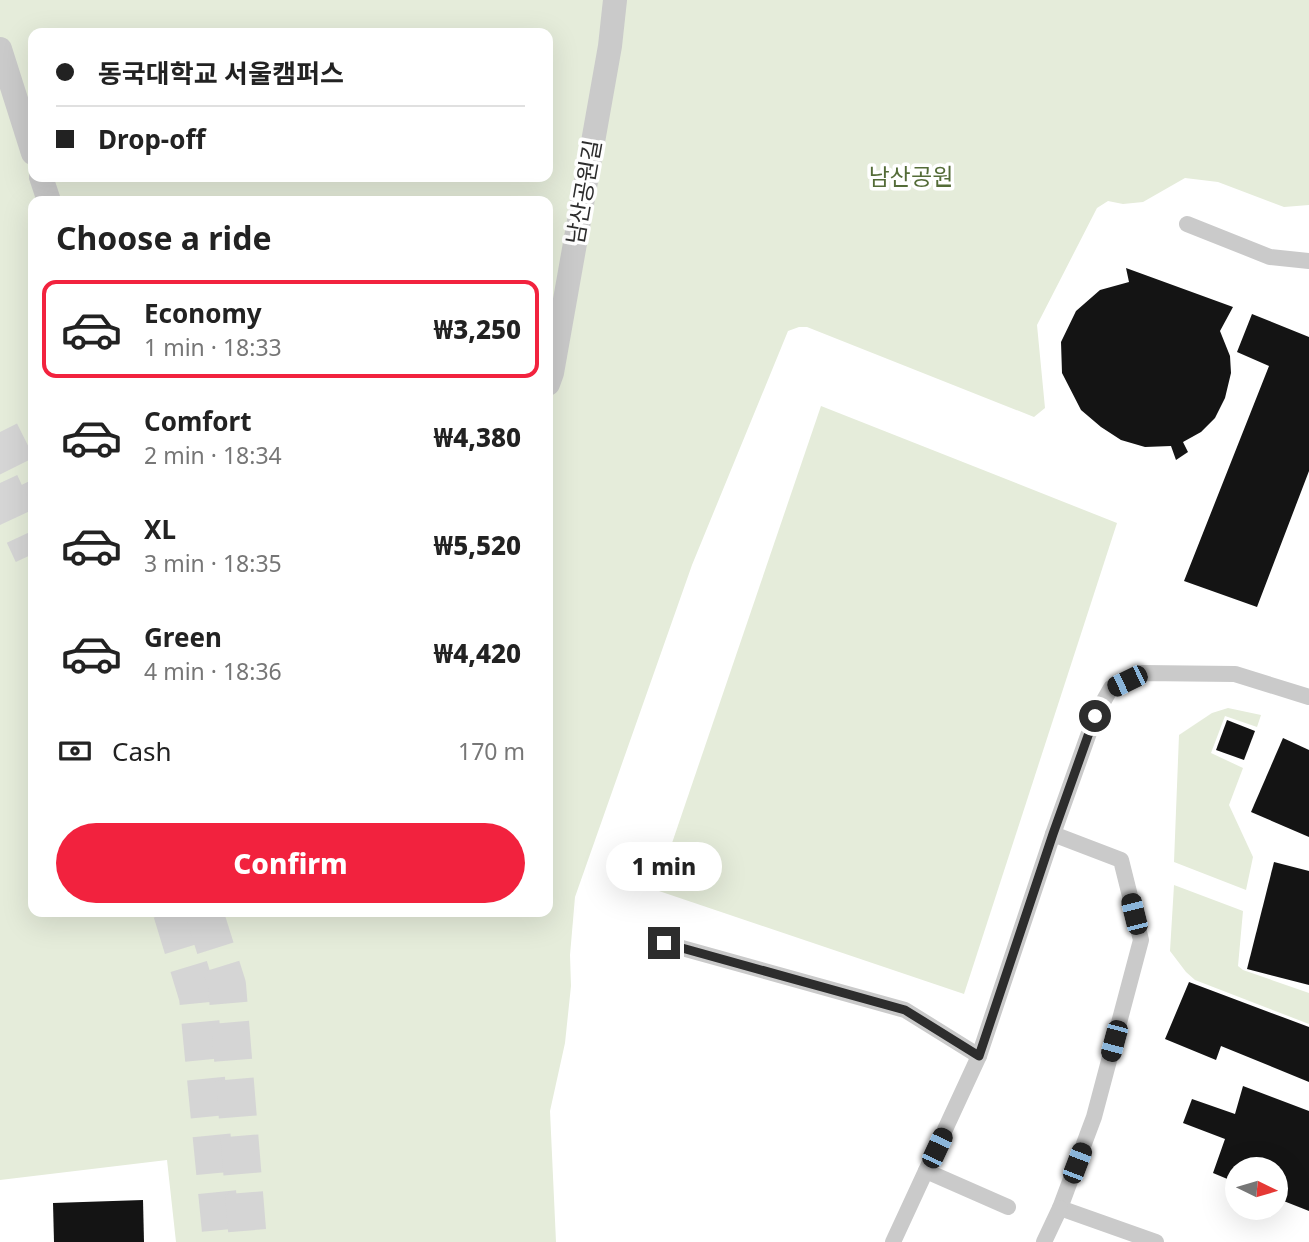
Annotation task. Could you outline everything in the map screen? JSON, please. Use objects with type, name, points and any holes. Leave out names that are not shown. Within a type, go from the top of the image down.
[{"type":"street","name":"남산공원길","points":[[553,367],[610,46],[615,0]]},
{"type":"street","points":[[0,49],[28,137]]},
{"type":"lane","points":[[1187,224],[1270,257],[1309,261]]},
{"type":"lane","points":[[893,1242],[979,1056],[1095,716],[1111,688],[1142,673],[1234,674],[1309,697]]},
{"type":"lane","points":[[1044,1242],[1060,1208],[1094,1117],[1141,940],[1121,860],[1053,834]]},
{"type":"lane","points":[[664,943],[905,1010],[979,1056]]},
{"type":"lane","points":[[926,1171],[1008,1207]]},
{"type":"lane","points":[[1060,1208],[1156,1242]]},
{"type":"green space","name":"남산공원","points":[[0,0],[1309,0],[1309,205],[1284,207],[1218,182],[1185,178],[1143,202],[1123,204],[1108,201],[1097,208],[1037,325],[1045,408],[1034,417],[807,327],[788,331],[692,565],[575,897],[565,1043],[550,1111],[556,1242],[176,1242],[167,1160],[0,1180]]},
{"type":"green space","points":[[821,406],[1117,523],[964,994],[656,890]]},
{"type":"green space","points":[[1228,708],[1261,715],[1257,727],[1225,716],[1211,753],[1243,768],[1229,805],[1253,857],[1246,890],[1174,862],[1179,735],[1212,713]]},
{"type":"green space","points":[[1174,885],[1243,911],[1238,966],[1309,993],[1309,1024],[1195,980],[1186,972],[1170,951]]},
{"type":"building","points":[[1126,268],[1233,307],[1220,331],[1230,356],[1231,373],[1225,398],[1215,418],[1201,432],[1183,442],[1188,452],[1176,460],[1171,446],[1145,447],[1121,440],[1101,427],[1081,410],[1062,373],[1061,342],[1076,311],[1100,290],[1129,282]]},
{"type":"building","points":[[1252,314],[1309,337],[1309,471],[1257,607],[1184,581],[1269,366],[1237,352]]},
{"type":"building","points":[[1227,720],[1255,731],[1244,760],[1216,750]]},
{"type":"building","points":[[1283,738],[1309,750],[1309,837],[1251,812]]},
{"type":"building","points":[[1274,862],[1309,871],[1309,985],[1247,969]]},
{"type":"building","points":[[1189,982],[1309,1027],[1309,1082],[1221,1046],[1216,1060],[1165,1039]]},
{"type":"building","points":[[1243,1086],[1309,1111],[1309,1211],[1288,1203],[1288,1157],[1225,1157],[1225,1178],[1213,1173],[1225,1139],[1183,1123],[1192,1099],[1235,1114]]},
{"type":"building","points":[[143,1200],[144,1242],[54,1242],[53,1203]]},
{"type":"tunnel","points":[[0,432],[28,488]]},
{"type":"tunnel","points":[[0,483],[28,543]]},
{"type":"tunnel","points":[[174,917],[198,997],[222,1242]]},
{"type":"tunnel","points":[[206,917],[227,985],[248,1242]]},
{"type":"route","points":[[664,943],[905,1010],[979,1056],[1095,716]]}]
